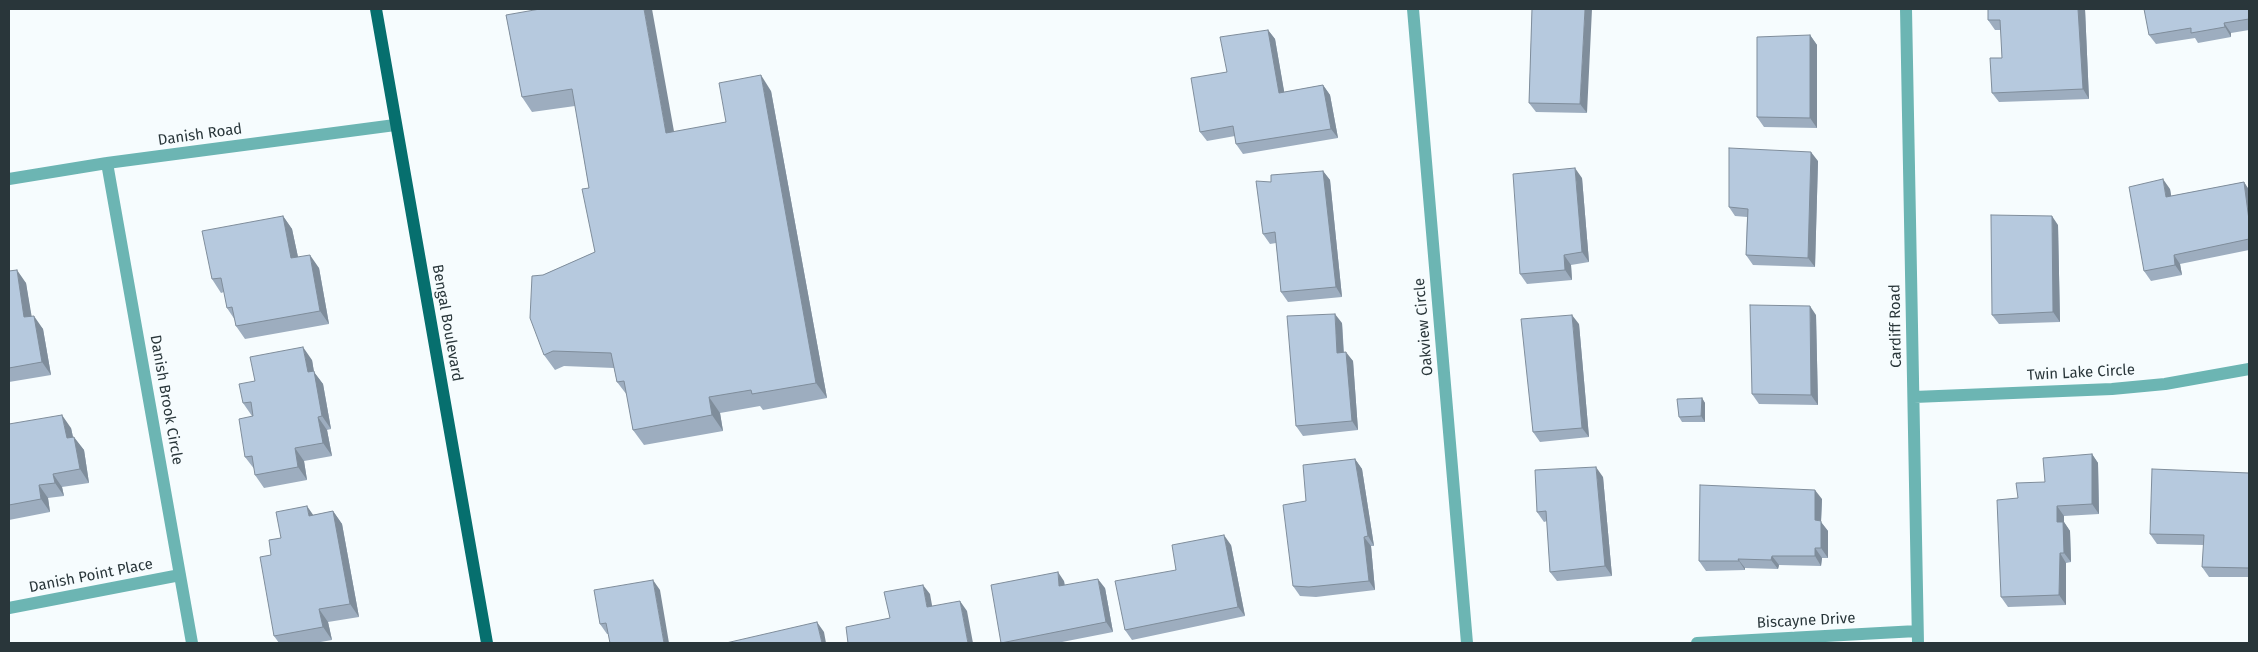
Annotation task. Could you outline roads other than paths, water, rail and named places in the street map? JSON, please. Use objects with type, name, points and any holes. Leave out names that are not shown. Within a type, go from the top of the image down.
[{"type":"main road","name":"Bengal Boulevard","points":[[376,9],[487,643]]},
{"type":"street","name":"Oakview Circle","points":[[1413,9],[1467,643]]},
{"type":"street","name":"Cardiff Road","points":[[1906,9],[1917,637]]},
{"type":"street","name":"Danish Road","points":[[9,179],[107,163],[396,125]]},
{"type":"street","name":"Danish Brook Circle","points":[[107,163],[192,643]]},
{"type":"street","name":"Twin Lake Circle","points":[[1914,397],[2112,390],[2165,384],[2249,369]]},
{"type":"street","name":"Danish Point Place","points":[[9,608],[180,575]]},
{"type":"street","name":"Biscayne Drive","points":[[1697,643],[1917,637]]}]
